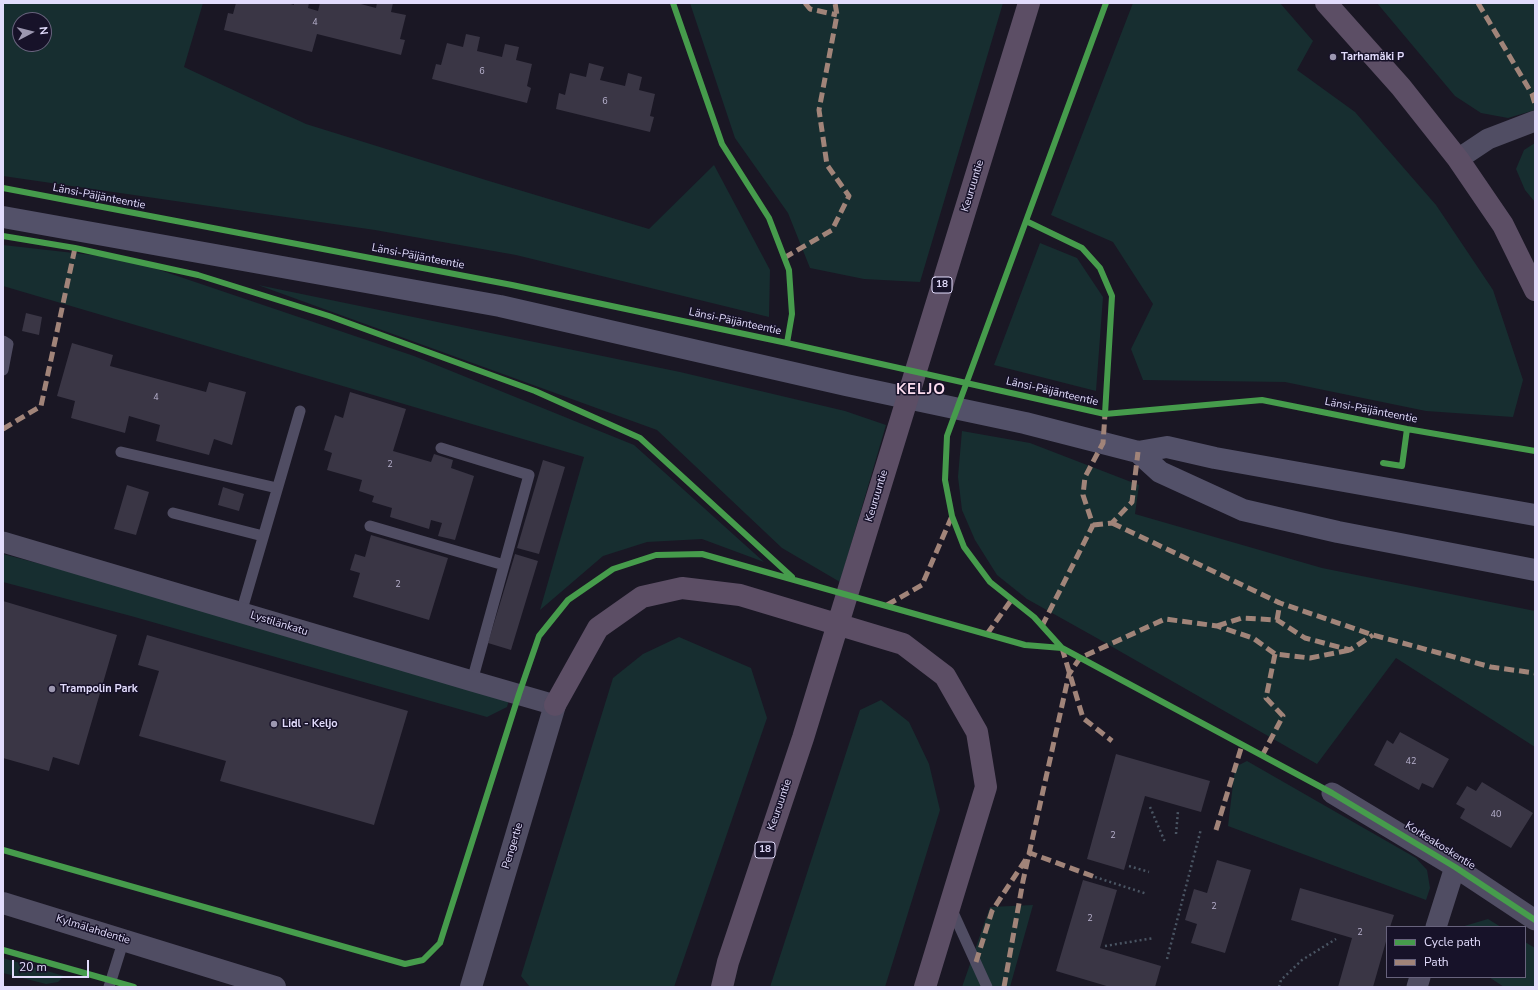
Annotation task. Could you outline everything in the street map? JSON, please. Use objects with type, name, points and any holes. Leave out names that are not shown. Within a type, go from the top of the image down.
[{"type":"highway","name":"Keuruuntie","points":[[722,987],[728,962],[803,738],[1029,3]]},
{"type":"highway","points":[[1326,3],[1401,87],[1458,159],[1503,225],[1535,290]]},
{"type":"highway","points":[[555,705],[598,628],[642,597],[682,588],[740,595],[903,644],[945,676],[977,732],[986,787],[925,987]]},
{"type":"highway","points":[[711,987],[728,962]]},
{"type":"main road","points":[[3,217],[500,306],[846,385],[1025,423],[1138,452],[1167,447],[1215,458],[1535,515]]},
{"type":"main road","points":[[1138,452],[1160,472],[1244,510],[1338,532],[1535,570]]},
{"type":"street","points":[[1458,159],[1488,139],[1535,121]]},
{"type":"street","name":"Lystilänkatu","points":[[3,542],[472,682],[555,705]]},
{"type":"street","name":"Pengertie","points":[[471,987],[555,705]]},
{"type":"street","name":"Korkeakoskentie","points":[[1332,793],[1455,867],[1535,920]]},
{"type":"street","points":[[1436,926],[1455,867]]},
{"type":"street","name":"Kylmälahdentie","points":[[3,903],[124,939],[275,987]]},
{"type":"lane","points":[[3,341],[8,344],[3,370]]},
{"type":"lane","points":[[241,612],[300,411]]},
{"type":"lane","points":[[441,448],[528,476],[472,682]]},
{"type":"lane","points":[[121,452],[277,488]]},
{"type":"lane","points":[[173,513],[263,536]]},
{"type":"lane","points":[[370,526],[504,565]]},
{"type":"lane","points":[[950,906],[987,987]]},
{"type":"lane","points":[[109,987],[124,939]]},
{"type":"path","points":[[1150,807],[1165,842]]},
{"type":"path","points":[[1176,834],[1178,811]]},
{"type":"path","points":[[1167,959],[1201,829]]},
{"type":"path","points":[[1129,866],[1149,872]]},
{"type":"path","points":[[1095,877],[1147,894]]},
{"type":"path","points":[[1105,946],[1154,938]]},
{"type":"path","points":[[1279,987],[1281,980],[1302,960],[1336,939]]},
{"type":"green space","points":[[3,3],[203,3],[184,67],[306,124],[649,229],[714,165],[770,270],[769,317],[516,255],[375,230],[3,176]]},
{"type":"green space","points":[[690,3],[1003,3],[920,282],[864,279],[810,268],[788,213],[735,138]]},
{"type":"green space","points":[[1133,3],[1280,3],[1313,41],[1297,70],[1355,112],[1436,205],[1493,290],[1523,380],[1513,417],[1426,411],[1285,382],[1143,380],[1131,349],[1153,304],[1113,242],[1051,215]]},
{"type":"green space","points":[[1377,3],[1535,3],[1535,110],[1508,118],[1481,113],[1455,96]]},
{"type":"green space","points":[[1535,143],[1535,202],[1525,190],[1516,169],[1524,150]]},
{"type":"green space","points":[[1040,243],[1077,258],[1103,297],[1096,391],[994,365]]},
{"type":"green space","points":[[3,245],[127,259],[414,356],[634,445],[764,562],[702,539],[647,542],[603,556],[540,610],[584,457],[3,286]]},
{"type":"green space","points":[[258,285],[680,372],[845,411],[886,425],[840,582],[782,548],[657,430]]},
{"type":"green space","points":[[962,431],[1030,443],[1139,485],[1135,514],[1322,568],[1535,611],[1535,747],[1396,658],[1317,764],[1027,599],[997,575],[975,540],[962,510],[958,477]]},
{"type":"green space","points":[[3,554],[135,589],[509,700],[507,707],[487,717],[131,616],[3,582]]},
{"type":"green space","points":[[679,637],[751,668],[767,718],[674,987],[530,987],[521,976],[613,678],[643,654]]},
{"type":"green space","points":[[881,700],[909,722],[929,764],[940,810],[885,987],[770,987],[860,710]]},
{"type":"green space","points":[[1247,761],[1416,858],[1427,870],[1430,888],[1426,900],[1228,826],[1235,767]]},
{"type":"green space","points":[[1033,905],[1010,987],[962,987],[990,907]]},
{"type":"green space","points":[[1488,919],[1499,926],[1464,926]]},
{"type":"green space","points":[[1526,943],[1535,948],[1535,987],[1504,987],[1490,978],[1526,978]]},
{"type":"green space","points":[[3,958],[64,976],[58,982],[46,984],[3,973]]},
{"type":"building","points":[[236,3],[287,3],[294,5],[294,3],[309,3],[308,8],[318,11],[320,3],[357,3],[376,8],[377,3],[393,3],[391,12],[406,15],[400,39],[405,40],[401,55],[317,34],[312,52],[224,30],[228,13],[233,14]]},
{"type":"building","points":[[466,34],[480,37],[477,51],[502,57],[505,44],[519,47],[516,60],[532,64],[527,86],[531,88],[527,103],[432,79],[436,64],[441,65],[447,43],[463,47]]},
{"type":"building","points":[[589,63],[604,67],[600,80],[625,86],[628,73],[642,77],[639,90],[655,94],[650,116],[654,117],[650,132],[556,109],[559,93],[565,95],[570,73],[586,77]]},
{"type":"building","points":[[26,313],[42,317],[39,335],[22,331]]},
{"type":"building","points":[[72,343],[113,355],[110,366],[206,392],[209,382],[246,392],[232,445],[214,439],[209,455],[156,441],[160,425],[129,416],[125,433],[71,418],[75,401],[57,396]]},
{"type":"building","points":[[350,392],[406,409],[393,451],[431,462],[434,454],[453,460],[451,468],[474,476],[455,540],[438,536],[442,523],[431,520],[429,529],[390,517],[392,508],[372,502],[374,496],[359,491],[362,480],[327,470],[332,453],[324,450],[335,415],[343,418]]},
{"type":"building","points":[[543,460],[565,467],[539,554],[517,548]]},
{"type":"building","points":[[127,485],[149,492],[136,535],[114,529]]},
{"type":"building","points":[[223,487],[244,494],[239,511],[218,505]]},
{"type":"building","points":[[371,535],[448,558],[429,620],[353,597],[360,573],[350,570],[355,554],[365,557]]},
{"type":"building","points":[[515,554],[538,561],[511,650],[488,643]]},
{"type":"building","name":"Trampolin Park","points":[[3,601],[117,635],[79,765],[53,757],[49,771],[3,758]]},
{"type":"building","name":"Lidl - Keljo","points":[[147,635],[408,711],[374,825],[220,781],[226,761],[139,736],[159,671],[138,665]]},
{"type":"building","points":[[1400,732],[1449,759],[1433,788],[1422,783],[1419,790],[1374,765],[1387,740],[1393,744]]},
{"type":"building","points":[[1116,754],[1210,781],[1201,812],[1145,796],[1124,870],[1087,859]]},
{"type":"building","points":[[1482,782],[1533,813],[1511,848],[1460,818],[1465,809],[1456,804],[1467,786],[1476,791]]},
{"type":"building","points":[[1217,860],[1251,870],[1225,953],[1191,943],[1197,924],[1185,920],[1194,889],[1207,893]]},
{"type":"building","points":[[1083,880],[1117,890],[1100,948],[1161,966],[1155,987],[1110,987],[1056,971]]},
{"type":"building","points":[[1300,888],[1394,915],[1390,926],[1386,926],[1386,942],[1373,987],[1338,987],[1352,938],[1291,920]]},
{"type":"marked path","points":[[805,3],[810,9],[837,15]]},
{"type":"marked path","points":[[784,258],[832,230],[849,196],[827,165],[819,110],[837,15],[835,3]]},
{"type":"marked path","points":[[1478,3],[1532,94],[1535,104]]},
{"type":"marked path","points":[[3,429],[41,406],[75,248]]},
{"type":"marked path","points":[[1042,626],[1093,525],[1083,495],[1085,477],[1103,443],[1105,414]]},
{"type":"marked path","points":[[1093,525],[1112,523],[1132,502],[1138,452]]},
{"type":"marked path","points":[[887,605],[922,585],[952,516]]},
{"type":"marked path","points":[[1112,523],[1280,603],[1373,635],[1491,667],[1535,673]]},
{"type":"marked path","points":[[987,634],[1012,599]]},
{"type":"marked path","points":[[1277,620],[1280,603]]},
{"type":"marked path","points":[[1217,626],[1242,618],[1277,620],[1305,638],[1350,650],[1373,635]]},
{"type":"marked path","points":[[1004,987],[1023,881],[1069,674],[1080,658],[1165,619],[1217,626],[1253,638],[1275,654],[1310,658],[1350,650]]},
{"type":"marked path","points":[[1062,648],[1083,718],[1112,741]]},
{"type":"marked path","points":[[1262,756],[1283,716],[1266,698],[1275,654]]},
{"type":"marked path","points":[[1216,830],[1242,745]]},
{"type":"marked path","points":[[976,962],[992,911],[1030,853],[1095,877]]},
{"type":"cycle path","name":"Länsi-Päijänteentie","points":[[673,3],[722,144],[769,218],[789,270],[792,314],[787,343]]},
{"type":"cycle path","points":[[1106,3],[947,436],[945,480],[952,516],[964,547],[990,582],[1034,617],[1062,648],[1332,793],[1455,867],[1535,920]]},
{"type":"cycle path","name":"Länsi-Päijänteentie","points":[[3,188],[512,285],[787,343],[1105,414],[1262,400],[1407,429],[1535,451]]},
{"type":"cycle path","name":"Länsi-Päijänteentie","points":[[1026,221],[1082,248],[1100,268],[1112,296],[1105,414]]},
{"type":"cycle path","points":[[3,236],[75,248],[198,275],[329,316],[535,391],[640,438],[792,577]]},
{"type":"cycle path","name":"Länsi-Päijänteentie","points":[[1383,463],[1402,466],[1407,429]]},
{"type":"cycle path","points":[[3,850],[405,964],[423,960],[440,943],[519,694],[539,636],[568,600],[613,569],[656,555],[702,554],[1025,645],[1062,648]]},
{"type":"cycle path","points":[[3,950],[134,987]]},
{"type":"place","name":"Tarhamäki P","points":[[1333,57]]},
{"type":"place","name":"Trampolin Park","points":[[52,689]]},
{"type":"place","name":"Lidl - Keljo","points":[[274,724]]},
{"type":"district","name":"KELJO","points":[[921,390]]}]
